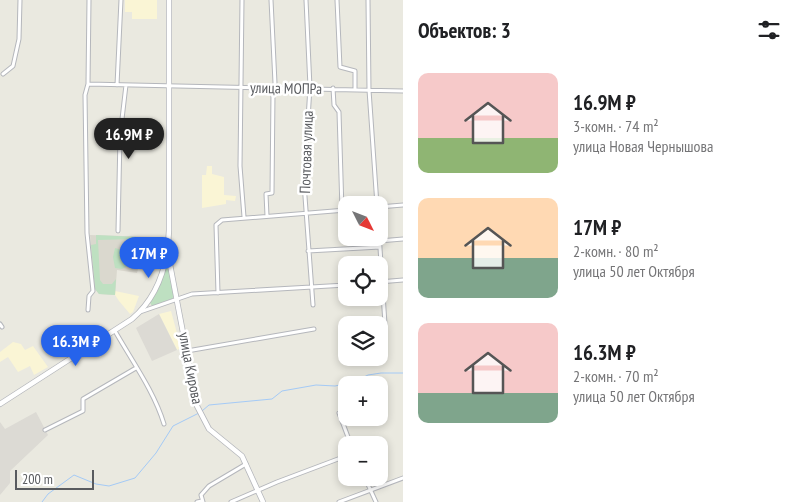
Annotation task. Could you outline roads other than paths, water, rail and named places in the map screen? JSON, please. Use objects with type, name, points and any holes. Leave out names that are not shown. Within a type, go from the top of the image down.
[{"type":"main road","points":[[0,404],[115,331],[139,313],[155,290],[168,254],[169,0]]},
{"type":"main road","name":"улица Кирова","points":[[168,254],[197,406],[212,433],[236,449],[246,464],[263,502]]},
{"type":"street","points":[[3,74],[13,66],[19,39],[20,0]]},
{"type":"street","points":[[88,310],[89,296],[93,291],[87,233],[85,95],[88,84],[89,0]]},
{"type":"street","points":[[117,85],[121,0]]},
{"type":"street","points":[[242,0],[240,166],[244,217]]},
{"type":"street","points":[[267,216],[266,194],[272,193],[274,87],[271,0]]},
{"type":"street","name":"Почтовая улица","points":[[306,0],[310,87],[304,183],[312,305]]},
{"type":"street","points":[[337,0],[340,67],[355,71],[355,88]]},
{"type":"street","points":[[368,0],[369,90],[377,196]]},
{"type":"street","name":"улица МОПРа","points":[[88,84],[170,87],[310,87],[403,91]]},
{"type":"street","points":[[118,231],[120,136],[126,85]]},
{"type":"street","points":[[333,88],[334,105],[338,112],[343,196]]},
{"type":"street","points":[[388,206],[403,205]]},
{"type":"street","points":[[218,293],[216,225],[222,220],[338,211]]},
{"type":"street","points":[[388,241],[403,240]]},
{"type":"street","points":[[308,251],[380,247],[380,256]]},
{"type":"street","points":[[388,281],[403,280]]},
{"type":"street","points":[[139,313],[192,294],[338,286]]},
{"type":"street","points":[[187,351],[314,329]]},
{"type":"street","points":[[115,331],[160,411],[164,424]]},
{"type":"street","points":[[45,430],[83,411],[82,399],[136,368]]},
{"type":"street","points":[[231,502],[258,492],[271,484],[338,459]]},
{"type":"street","points":[[197,502],[203,502],[202,494],[222,478],[246,464]]},
{"type":"street","points":[[339,502],[403,478]]},
{"type":"street","points":[[368,486],[376,502]]},
{"type":"waterway","points":[[202,411],[209,405],[272,399],[282,391],[316,385],[335,386],[354,382],[368,375],[381,373],[403,373]]},
{"type":"waterway","points":[[42,502],[48,494],[74,475],[96,484],[109,486],[135,478],[156,453],[173,426],[199,413]]}]
